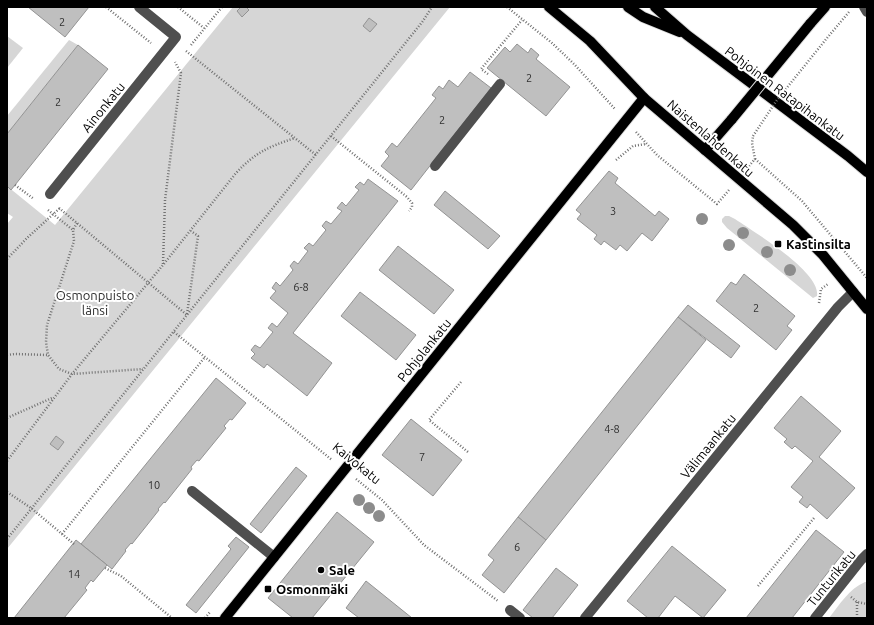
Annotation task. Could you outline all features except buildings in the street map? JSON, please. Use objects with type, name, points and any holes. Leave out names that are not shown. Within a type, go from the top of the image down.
[{"type":"main road","name":"Naistenlahdenkatu","points":[[549,7],[590,41],[644,98],[798,230],[823,255],[867,309]]},
{"type":"main road","name":"Pohjoinen Ratapihankatu","points":[[628,7],[643,17],[687,35]]},
{"type":"main road","name":"Pohjoinen Ratapihankatu","points":[[655,7],[687,35],[848,156],[867,172]]},
{"type":"main road","points":[[705,150],[825,7]]},
{"type":"main road","name":"Pohjolankatu","points":[[225,618],[644,98]]},
{"type":"street","name":"Ainonkatu","points":[[50,194],[176,37],[140,7]]},
{"type":"street","points":[[864,7],[867,12]]},
{"type":"street","points":[[435,166],[500,84]]},
{"type":"street","name":"Välimaankatu","points":[[585,618],[838,307],[853,292]]},
{"type":"street","points":[[192,491],[274,557]]},
{"type":"street","name":"Tunturikatu","points":[[815,618],[867,554]]},
{"type":"street","points":[[510,610],[520,618]]},
{"type":"path","points":[[106,7],[176,63],[181,73],[165,200],[163,265]]},
{"type":"path","points":[[178,7],[204,28]]},
{"type":"path","points":[[222,7],[186,51],[316,155]]},
{"type":"path","points":[[7,539],[316,155],[432,7]]},
{"type":"path","points":[[753,136],[777,100],[853,7]]},
{"type":"path","points":[[500,84],[481,69],[522,20]]},
{"type":"path","points":[[172,68],[176,63]]},
{"type":"path","points":[[331,136],[407,197],[412,203],[412,207],[409,211]]},
{"type":"path","points":[[7,461],[53,397],[163,265],[236,173],[250,159],[276,144],[295,138]]},
{"type":"path","points":[[755,159],[802,201],[867,278]]},
{"type":"path","points":[[59,208],[187,315]]},
{"type":"path","points":[[54,215],[72,230],[74,241],[47,324],[46,342],[48,355],[59,369],[72,374],[144,369]]},
{"type":"path","points":[[72,230],[77,223]]},
{"type":"path","points":[[187,315],[198,236],[191,230]]},
{"type":"path","name":"Kaivokatu","points":[[174,332],[382,500],[424,544],[510,610]]},
{"type":"path","points":[[7,355],[48,355]]},
{"type":"path","points":[[62,534],[205,357]]},
{"type":"path","points":[[461,382],[429,420],[468,452]]},
{"type":"path","points":[[7,418],[53,397]]},
{"type":"path","points":[[7,492],[31,508],[74,544]]},
{"type":"path","points":[[758,586],[814,518]]},
{"type":"path","points":[[104,568],[121,576],[172,618]]},
{"type":"path","points":[[856,618],[857,602]]},
{"type":"green space","name":"Osmonpuisto länsi","points":[[233,7],[450,7],[7,549],[7,224],[13,217],[7,213],[7,186],[55,225]]},
{"type":"green space","points":[[7,36],[23,48],[7,68]]},
{"type":"green space","points":[[69,40],[78,45],[7,134],[7,116]]},
{"type":"green space","points":[[725,216],[735,219],[785,253],[809,276],[815,286],[817,296],[813,298],[727,228],[722,222],[722,219]]},
{"type":"green space","points":[[867,582],[867,618],[829,618],[849,593]]},
{"type":"place","name":"Kastinsilta","points":[[778,244]]},
{"type":"place","name":"Sale","points":[[321,570]]},
{"type":"place","name":"Osmonmäki","points":[[268,589]]}]
